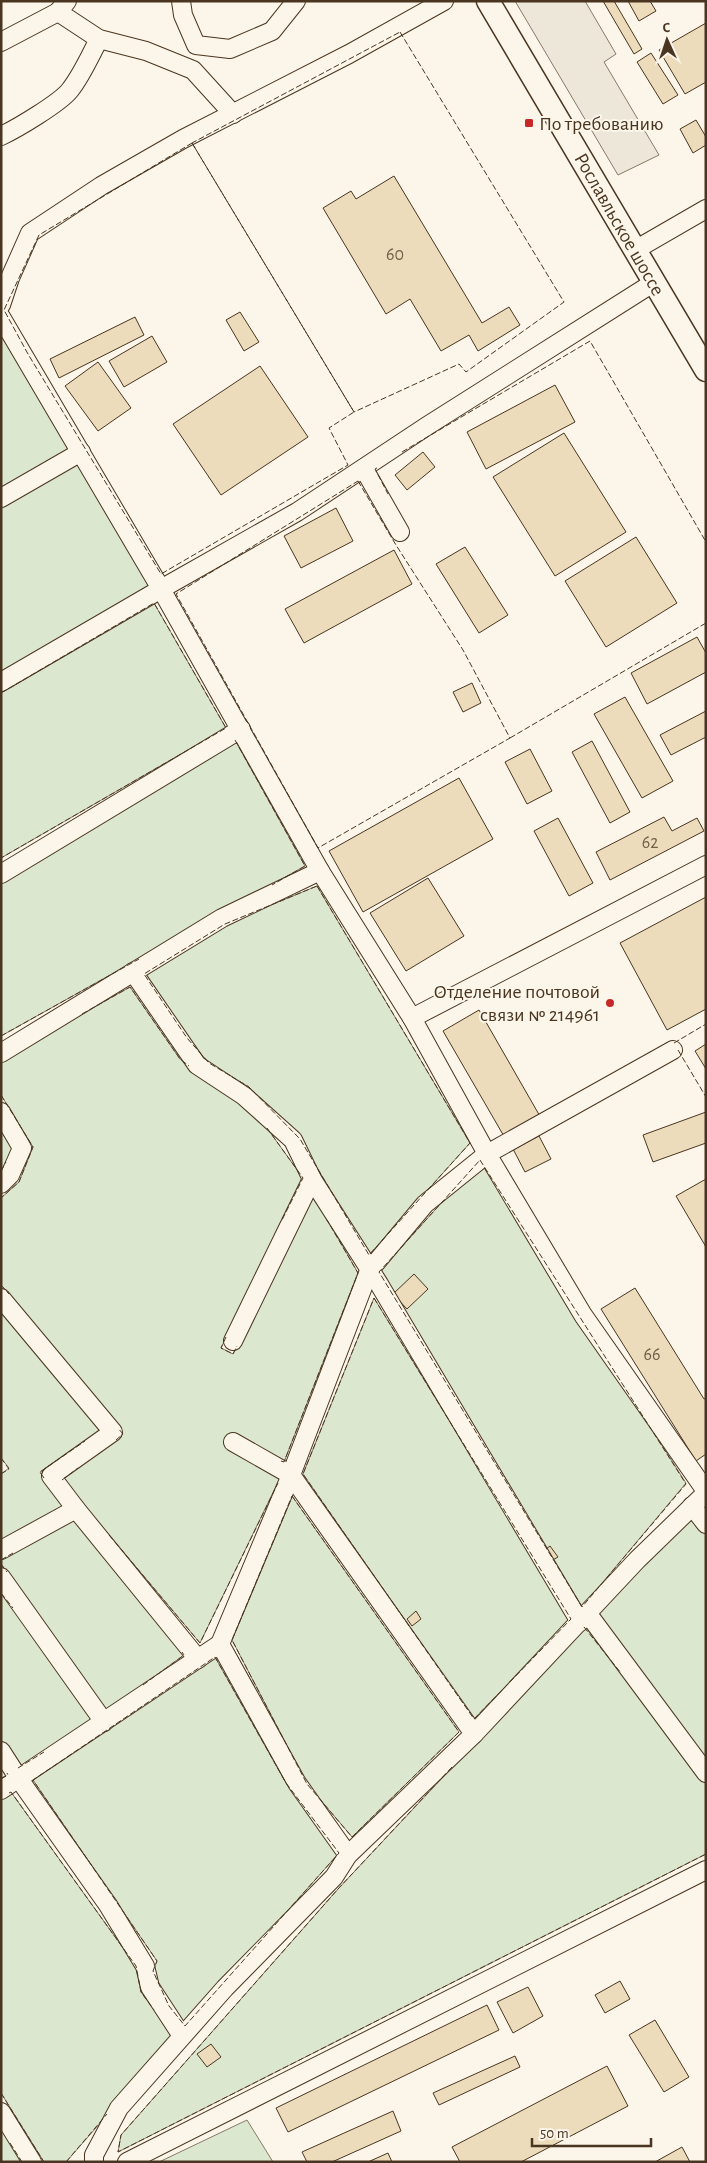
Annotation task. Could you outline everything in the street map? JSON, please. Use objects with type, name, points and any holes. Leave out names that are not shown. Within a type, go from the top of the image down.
[{"type":"main road","name":"Рославльское шоссе","points":[[488,1],[706,370]]},
{"type":"street","points":[[181,1],[183,15],[196,44],[230,49],[272,31],[296,1]]},
{"type":"street","points":[[1,305],[10,278],[30,233],[101,186],[184,139],[349,54],[444,1]]},
{"type":"street","points":[[1,42],[62,7],[99,39],[146,51],[193,70],[232,114]]},
{"type":"street","points":[[1,136],[16,129],[69,92],[99,39]]},
{"type":"street","points":[[635,250],[706,209]]},
{"type":"street","points":[[1,682],[297,512],[427,426],[653,283]]},
{"type":"street","points":[[1,317],[161,589],[320,871],[412,1018],[487,1154],[583,1315],[706,1492],[637,1560],[474,1734],[348,1855],[334,1877],[225,1988],[119,2108],[94,2155],[94,2162]]},
{"type":"street","points":[[1,498],[81,452]]},
{"type":"street","points":[[364,468],[400,532]]},
{"type":"street","points":[[1,874],[241,730]]},
{"type":"street","points":[[412,1018],[706,864]]},
{"type":"street","points":[[1,1053],[222,918],[320,871]]},
{"type":"street","points":[[134,972],[198,1065],[244,1096],[293,1140],[312,1179],[584,1618],[706,1773]]},
{"type":"street","points":[[1,1790],[220,1644],[291,1475],[369,1271],[425,1204],[487,1154],[673,1050]]},
{"type":"street","points":[[1,1112],[22,1148],[10,1175],[1,1184]]},
{"type":"street","points":[[232,1341],[312,1179]]},
{"type":"street","points":[[1,1298],[113,1432],[51,1476],[198,1658]]},
{"type":"street","points":[[233,1442],[291,1475],[474,1734]]},
{"type":"street","points":[[692,1506],[706,1524]]},
{"type":"street","points":[[1,1550],[76,1509]]},
{"type":"street","points":[[1,1578],[104,1722]]},
{"type":"street","points":[[220,1644],[297,1783],[348,1855]]},
{"type":"street","points":[[1,1751],[18,1779],[108,1905],[146,1966],[150,1987],[182,2036]]},
{"type":"street","points":[[127,2162],[706,1870]]},
{"type":"street","points":[[1,2112],[32,2162]]},
{"type":"green space","points":[[1,331],[72,449],[1,490]]},
{"type":"green space","points":[[78,461],[151,585],[1,674],[1,505]]},
{"type":"green space","points":[[154,603],[226,728],[1,858],[1,693]]},
{"type":"green space","points":[[235,740],[305,866],[1,1036],[1,879]]},
{"type":"green space","points":[[317,886],[470,1143],[369,1255],[300,1139],[249,1087],[209,1063],[187,1038],[144,974],[225,924]]},
{"type":"green space","points":[[130,987],[180,1059],[259,1117],[303,1178],[221,1348],[233,1354],[313,1194],[358,1273],[284,1462],[281,1476],[200,1643],[62,1479],[123,1434],[1,1285],[1,1198],[19,1182],[33,1147],[1,1095],[1,1059]]},
{"type":"green space","points":[[1,1128],[13,1150],[1,1171]]},
{"type":"green space","points":[[480,1160],[686,1483],[582,1607],[379,1272]]},
{"type":"green space","points":[[374,1298],[571,1619],[474,1719],[303,1474]]},
{"type":"green space","points":[[1,1310],[102,1429],[40,1472],[66,1508],[1,1543],[1,1474],[9,1468],[1,1458]]},
{"type":"green space","points":[[292,1496],[459,1732],[352,1837],[307,1784],[232,1640]]},
{"type":"green space","points":[[690,1514],[706,1534],[706,1765],[594,1615]]},
{"type":"green space","points":[[76,1516],[184,1655],[107,1711],[1,1564],[1,1560]]},
{"type":"green space","points":[[1,1593],[94,1720],[17,1769],[1,1742]]},
{"type":"green space","points":[[585,1626],[706,1784],[706,1854],[118,2152],[121,2135],[338,1889]]},
{"type":"green space","points":[[215,1657],[286,1783],[339,1853],[185,2026],[169,2006],[153,1971],[157,1961],[33,1780]]},
{"type":"green space","points":[[11,1792],[136,1966],[141,1992],[175,2038],[66,2162],[44,2162],[1,2093],[1,1799]]},
{"type":"green space","points":[[247,2120],[273,2162],[159,2162]]},
{"type":"green space","points":[[1,2128],[22,2162],[1,2162]]},
{"type":"shaded area","points":[[515,1],[585,1],[616,54],[604,62],[659,155],[618,175]]},
{"type":"building","points":[[603,1],[614,1],[642,49],[634,54]]},
{"type":"building","points":[[628,1],[650,1],[656,11],[639,21]]},
{"type":"building","points":[[706,23],[706,82],[685,94],[659,50]]},
{"type":"building","points":[[651,53],[678,95],[663,104],[637,62]]},
{"type":"building","points":[[696,120],[706,137],[706,145],[693,153],[680,129]]},
{"type":"building","points":[[394,176],[482,323],[509,307],[520,325],[478,351],[469,335],[441,351],[410,299],[386,314],[323,208],[351,191],[356,199]]},
{"type":"building","points":[[240,312],[259,342],[244,351],[226,320]]},
{"type":"building","points":[[135,317],[144,335],[59,378],[50,359]]},
{"type":"building","points":[[152,336],[167,362],[124,387],[109,361]]},
{"type":"building","points":[[98,362],[131,408],[98,431],[65,386]]},
{"type":"building","points":[[260,366],[308,437],[221,495],[173,424]]},
{"type":"building","points":[[555,385],[575,422],[486,469],[467,432]]},
{"type":"building","points":[[564,433],[626,532],[555,576],[493,477]]},
{"type":"building","points":[[423,452],[435,467],[407,490],[395,475]]},
{"type":"building","points":[[336,508],[353,541],[301,568],[284,536]]},
{"type":"building","points":[[636,537],[677,603],[606,647],[565,581]]},
{"type":"building","points":[[465,547],[508,615],[479,633],[436,564]]},
{"type":"building","points":[[394,550],[412,584],[304,643],[285,609]]},
{"type":"building","points":[[697,637],[706,653],[706,672],[647,704],[631,673]]},
{"type":"building","points":[[472,683],[481,703],[463,712],[453,692]]},
{"type":"building","points":[[625,697],[673,781],[642,798],[594,714]]},
{"type":"building","points":[[706,711],[706,737],[671,755],[660,735]]},
{"type":"building","points":[[592,741],[630,812],[610,823],[572,752]]},
{"type":"building","points":[[530,749],[552,791],[527,804],[505,762]]},
{"type":"building","points":[[459,778],[493,839],[363,912],[329,851]]},
{"type":"building","points":[[664,817],[672,831],[697,818],[704,831],[610,880],[596,852]]},
{"type":"building","points":[[558,818],[593,883],[569,896],[534,831]]},
{"type":"building","points":[[428,878],[464,936],[406,971],[370,913]]},
{"type":"building","points":[[706,897],[706,1009],[667,1030],[620,943]]},
{"type":"building","points":[[479,1010],[541,1118],[505,1138],[443,1031]]},
{"type":"building","points":[[706,1044],[706,1069],[695,1051]]},
{"type":"building","points":[[706,1112],[706,1143],[653,1162],[643,1135]]},
{"type":"building","points":[[539,1136],[551,1159],[525,1172],[513,1149]]},
{"type":"building","points":[[706,1179],[706,1247],[676,1196]]},
{"type":"building","points":[[414,1274],[428,1289],[407,1309],[393,1294]]},
{"type":"building","points":[[635,1288],[704,1399],[706,1398],[706,1454],[696,1461],[601,1309]]},
{"type":"building","points":[[550,1546],[558,1557],[549,1562],[542,1552]]},
{"type":"building","points":[[416,1611],[421,1619],[412,1626],[407,1619]]},
{"type":"building","points":[[620,1981],[630,1999],[605,2013],[595,1995]]},
{"type":"building","points":[[528,1987],[543,2016],[513,2033],[497,2002]]},
{"type":"building","points":[[487,2005],[499,2030],[288,2132],[276,2108]]},
{"type":"building","points":[[655,2020],[689,2077],[664,2092],[629,2035]]},
{"type":"building","points":[[211,2044],[221,2057],[207,2067],[197,2054]]},
{"type":"building","points":[[515,2056],[520,2067],[439,2105],[433,2093]]},
{"type":"building","points":[[607,2066],[628,2106],[521,2162],[460,2162],[452,2147]]},
{"type":"building","points":[[393,2111],[401,2131],[332,2162],[307,2162],[302,2152]]},
{"type":"building","points":[[682,2147],[690,2162],[655,2162]]},
{"type":"building","points":[[388,2153],[392,2162],[368,2162]]},
{"type":"fence","points":[[400,32],[564,302],[466,372],[459,364],[354,412],[192,143],[400,32]]},
{"type":"fence","points":[[192,143],[354,412],[329,428],[348,465],[161,574],[28,354],[4,310],[39,235],[192,143]]},
{"type":"fence","points":[[402,452],[590,341],[706,542]]},
{"type":"fence","points":[[377,468],[375,469],[388,494]]},
{"type":"fence","points":[[358,481],[463,650],[510,738],[318,848],[176,594],[358,481]]},
{"type":"fence","points":[[1,693],[154,603],[226,728],[1,858]]},
{"type":"fence","points":[[510,738],[706,623]]},
{"type":"fence","points":[[235,740],[305,866],[272,885]]},
{"type":"fence","points":[[317,886],[470,1143],[369,1255],[300,1139],[249,1087],[209,1063],[187,1038],[144,974],[225,924],[317,886]]},
{"type":"fence","points":[[1,1036],[139,959]]},
{"type":"fence","points":[[82,1014],[130,987],[180,1059],[189,1066]]},
{"type":"fence","points":[[674,1043],[706,1024]]},
{"type":"fence","points":[[678,1050],[706,1097]]},
{"type":"fence","points":[[1,1095],[33,1147],[19,1182],[1,1198]]},
{"type":"fence","points":[[267,1128],[303,1178],[281,1222]]},
{"type":"fence","points":[[480,1160],[686,1484],[582,1607],[379,1272],[480,1160]]},
{"type":"fence","points":[[1,1171],[6,1162]]},
{"type":"fence","points":[[281,1461],[284,1462],[358,1273],[327,1220]]},
{"type":"fence","points":[[1,1285],[9,1294]]},
{"type":"fence","points":[[374,1298],[571,1619],[474,1719],[303,1474],[374,1298]]},
{"type":"fence","points":[[226,1337],[221,1348],[233,1354],[237,1346]]},
{"type":"fence","points":[[116,1440],[123,1434],[118,1428]]},
{"type":"fence","points":[[44,1478],[40,1472],[85,1441]]},
{"type":"fence","points":[[1,1458],[9,1469],[1,1474]]},
{"type":"fence","points":[[62,1480],[78,1468]]},
{"type":"fence","points":[[109,1535],[200,1643],[278,1483]]},
{"type":"fence","points":[[292,1496],[459,1732],[352,1837],[307,1784],[232,1640],[292,1496]]},
{"type":"fence","points":[[1,1560],[13,1553]]},
{"type":"fence","points":[[1,1564],[7,1572]]},
{"type":"fence","points":[[1,1593],[13,1608]]},
{"type":"fence","points":[[584,1627],[621,1673]]},
{"type":"fence","points":[[143,1685],[184,1655],[182,1652]]},
{"type":"fence","points":[[215,1657],[286,1783],[339,1853],[185,2026],[169,2006],[153,1971],[157,1961],[33,1780],[215,1657]]},
{"type":"fence","points":[[18,1768],[44,1752]]},
{"type":"fence","points":[[452,1767],[338,1889],[121,2135],[118,2152],[706,1854]]},
{"type":"fence","points":[[1,1779],[8,1775],[7,1773]]},
{"type":"fence","points":[[9,1793],[11,1792],[136,1966],[141,1992],[154,2010]]},
{"type":"fence","points":[[1,2093],[44,2162]]},
{"type":"fence","points":[[66,2162],[107,2114]]},
{"type":"fence","points":[[10,2143],[22,2162]]},
{"type":"place","name":"По требованию","points":[[529,123]]},
{"type":"place","name":"Отделение почтовой связи № 214961","points":[[610,1003]]}]
